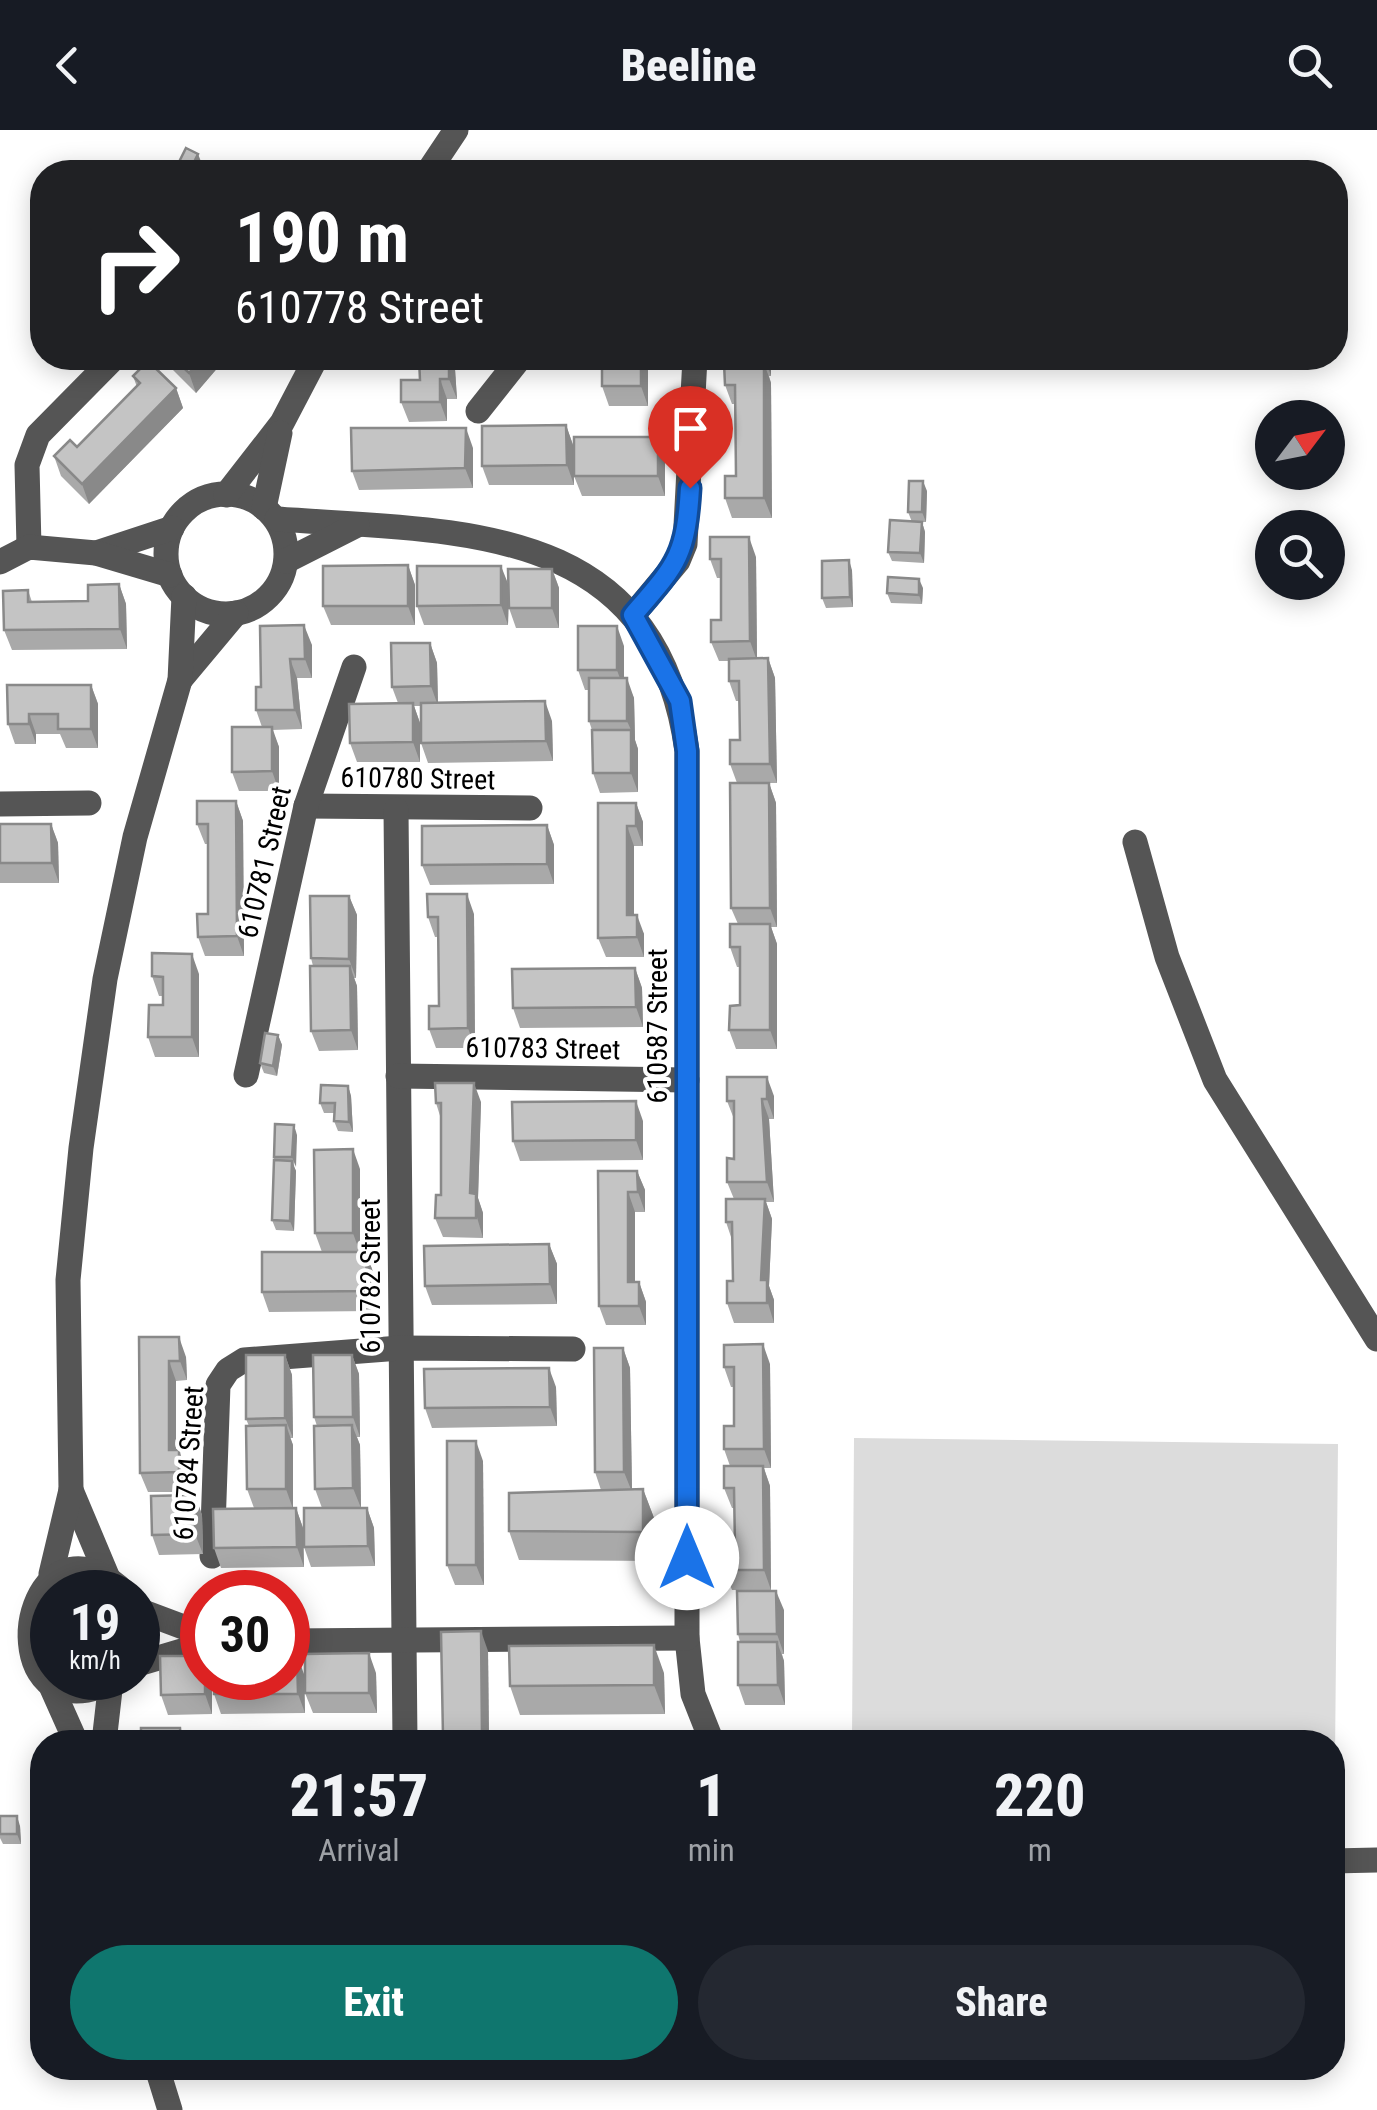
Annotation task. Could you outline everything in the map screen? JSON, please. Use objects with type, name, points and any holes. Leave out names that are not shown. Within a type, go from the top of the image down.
[{"type":"street","points":[[436,160],[456,130]]},
{"type":"street","points":[[29,548],[27,465],[38,435],[102,370]]},
{"type":"street","points":[[53,1570],[70,1490],[68,1280],[81,1148],[105,979],[135,836],[180,680],[177,585],[166,554],[172,528],[189,507],[226,494],[282,423],[310,370]]},
{"type":"street","points":[[478,412],[511,370]]},
{"type":"street","points":[[633,615],[678,561],[685,544],[694,370]]},
{"type":"street","points":[[0,562],[29,548],[96,553],[177,585],[208,611],[236,613],[256,606],[273,592],[286,561],[271,513],[282,423]]},
{"type":"street","points":[[226,494],[271,513]]},
{"type":"street","name":"610587 Street","points":[[271,513],[474,534],[529,548],[587,576],[633,615],[680,701],[687,751],[687,1638],[693,1694],[707,1730]]},
{"type":"street","points":[[286,561],[358,525]]},
{"type":"street","points":[[96,553],[172,528]]},
{"type":"street","points":[[180,680],[236,613]]},
{"type":"street","name":"610781 Street","points":[[246,1075],[306,806],[354,668]]},
{"type":"street","points":[[0,804],[88,803]]},
{"type":"street","name":"610780 Street","points":[[306,806],[396,810],[530,808]]},
{"type":"street","name":"610782 Street","points":[[396,810],[405,1730]]},
{"type":"street","points":[[1136,842],[1168,958],[1215,1080],[1377,1339]]},
{"type":"street","name":"610783 Street","points":[[398,1076],[688,1080]]},
{"type":"street","name":"610784 Street","points":[[212,1556],[218,1385],[228,1370],[244,1360],[400,1348],[573,1348]]},
{"type":"street","points":[[70,1490],[109,1570]]},
{"type":"street","points":[[30,1592],[17,1602],[15,1637],[16,1656],[30,1671]]},
{"type":"street","points":[[310,1641],[687,1638]]},
{"type":"street","points":[[56,1700],[70,1730]]},
{"type":"street","points":[[106,1730],[110,1700]]},
{"type":"street","points":[[1345,1861],[1377,1860]]},
{"type":"street","points":[[161,2080],[170,2110]]},
{"type":"shaded area","points":[[854,1438],[1338,1444],[1335,1730],[852,1730]]},
{"type":"building","points":[[186,148],[198,154],[195,160],[180,160]]},
{"type":"building","points":[[139,370],[157,370],[176,388],[82,484],[54,456],[70,440],[77,447],[140,383],[133,376]]},
{"type":"building","points":[[420,370],[449,370],[449,379],[440,379],[440,402],[401,402],[401,380],[420,380]]},
{"type":"building","points":[[602,370],[641,370],[641,386],[602,386]]},
{"type":"building","points":[[724,370],[764,370],[764,498],[725,498],[725,476],[736,476],[735,385],[725,385]]},
{"type":"building","points":[[566,425],[567,465],[482,466],[482,426]]},
{"type":"building","points":[[351,428],[466,428],[465,468],[352,471]]},
{"type":"building","points":[[574,437],[658,437],[658,476],[574,476]]},
{"type":"building","points":[[909,481],[923,481],[922,512],[908,512]]},
{"type":"building","points":[[890,520],[922,522],[920,553],[888,552]]},
{"type":"building","points":[[710,537],[749,537],[750,641],[711,642],[711,620],[721,620],[721,559],[710,559]]},
{"type":"building","points":[[849,560],[850,597],[822,598],[822,561]]},
{"type":"building","points":[[408,565],[408,606],[323,606],[323,566]]},
{"type":"building","points":[[417,566],[501,566],[501,605],[417,606]]},
{"type":"building","points":[[508,569],[552,569],[552,608],[509,608]]},
{"type":"building","points":[[888,577],[919,579],[919,595],[887,593]]},
{"type":"building","points":[[119,584],[120,629],[4,630],[3,591],[28,590],[28,602],[88,601],[88,585]]},
{"type":"building","points":[[304,625],[305,659],[290,659],[295,710],[256,710],[256,687],[261,687],[260,626]]},
{"type":"building","points":[[578,626],[617,626],[617,670],[578,670]]},
{"type":"building","points":[[391,643],[430,643],[431,686],[392,687]]},
{"type":"building","points":[[768,658],[770,764],[730,764],[730,740],[740,740],[739,681],[729,681],[729,659]]},
{"type":"building","points":[[589,678],[627,678],[627,721],[589,721]]},
{"type":"building","points":[[7,685],[91,685],[91,729],[58,729],[58,714],[29,714],[29,724],[8,724]]},
{"type":"building","points":[[545,701],[546,741],[421,743],[421,703]]},
{"type":"building","points":[[413,703],[413,742],[350,743],[349,704]]},
{"type":"building","points":[[232,727],[272,727],[272,771],[232,772]]},
{"type":"building","points":[[592,730],[631,730],[631,773],[593,773]]},
{"type":"building","points":[[730,783],[769,783],[770,908],[731,908]]},
{"type":"building","points":[[197,801],[236,801],[237,936],[198,937],[197,914],[208,914],[208,824],[197,824]]},
{"type":"building","points":[[598,803],[636,803],[636,826],[627,826],[627,915],[637,915],[637,937],[598,938]]},
{"type":"building","points":[[0,824],[51,824],[52,863],[0,863]]},
{"type":"building","points":[[547,825],[547,864],[422,865],[422,826]]},
{"type":"building","points":[[427,894],[467,894],[468,1028],[429,1029],[429,1006],[439,1006],[438,917],[428,917]]},
{"type":"building","points":[[310,896],[349,896],[349,959],[311,958]]},
{"type":"building","points":[[730,924],[770,924],[770,1030],[729,1030],[730,1006],[740,1005],[740,947],[730,947]]},
{"type":"building","points":[[152,953],[192,954],[192,1037],[148,1037],[149,1005],[163,1005],[163,977],[152,976]]},
{"type":"building","points":[[310,966],[350,966],[351,1030],[311,1031]]},
{"type":"building","points":[[635,968],[636,1007],[513,1008],[512,969]]},
{"type":"building","points":[[265,1033],[278,1035],[273,1066],[260,1063]]},
{"type":"building","points":[[727,1077],[767,1077],[767,1099],[762,1099],[767,1182],[727,1182],[727,1158],[734,1159],[734,1101],[727,1101]]},
{"type":"building","points":[[435,1083],[474,1083],[470,1193],[476,1194],[476,1218],[435,1218],[436,1195],[441,1195],[441,1103],[436,1103]]},
{"type":"building","points":[[321,1085],[348,1086],[349,1122],[334,1121],[335,1103],[320,1103]]},
{"type":"building","points":[[636,1101],[636,1140],[513,1141],[512,1102]]},
{"type":"building","points":[[275,1124],[294,1125],[292,1157],[274,1157]]},
{"type":"building","points":[[353,1149],[353,1233],[315,1233],[314,1150]]},
{"type":"building","points":[[274,1160],[292,1161],[290,1221],[272,1220]]},
{"type":"building","points":[[598,1171],[637,1171],[638,1192],[628,1192],[628,1282],[639,1282],[639,1306],[599,1306]]},
{"type":"building","points":[[726,1199],[765,1199],[761,1280],[767,1280],[767,1303],[727,1303],[727,1281],[733,1281],[732,1222],[726,1222]]},
{"type":"building","points":[[549,1244],[550,1284],[425,1286],[424,1246]]},
{"type":"building","points":[[262,1252],[366,1252],[367,1291],[262,1292]]},
{"type":"building","points":[[139,1337],[179,1337],[180,1361],[169,1361],[169,1450],[179,1450],[179,1472],[140,1473]]},
{"type":"building","points":[[763,1344],[764,1449],[724,1449],[724,1426],[734,1426],[734,1367],[724,1367],[724,1345]]},
{"type":"building","points":[[594,1348],[623,1348],[624,1472],[595,1472]]},
{"type":"building","points":[[246,1355],[285,1355],[285,1418],[246,1419]]},
{"type":"building","points":[[313,1355],[352,1355],[353,1417],[314,1417]]},
{"type":"building","points":[[549,1368],[550,1407],[425,1408],[424,1369]]},
{"type":"building","points":[[286,1425],[286,1489],[247,1489],[246,1426]]},
{"type":"building","points":[[352,1425],[353,1488],[315,1489],[314,1426]]},
{"type":"building","points":[[447,1441],[476,1441],[476,1565],[447,1565]]},
{"type":"building","points":[[724,1466],[763,1466],[764,1570],[724,1570],[724,1547],[735,1547],[734,1488],[724,1488]]},
{"type":"building","points":[[643,1489],[643,1532],[509,1531],[509,1493]]},
{"type":"building","points":[[195,1495],[195,1534],[152,1535],[151,1496]]},
{"type":"building","points":[[296,1508],[297,1547],[214,1548],[213,1509]]},
{"type":"building","points":[[304,1508],[367,1508],[368,1546],[304,1547]]},
{"type":"building","points":[[737,1591],[776,1591],[777,1634],[738,1634]]},
{"type":"building","points":[[481,1631],[482,1730],[443,1730],[441,1632]]},
{"type":"building","points":[[738,1642],[777,1642],[778,1685],[738,1685]]},
{"type":"building","points":[[654,1645],[654,1685],[510,1686],[509,1646]]},
{"type":"building","points":[[369,1653],[369,1693],[310,1693],[310,1654]]},
{"type":"building","points":[[160,1656],[180,1656],[180,1695],[161,1695]]},
{"type":"building","points":[[180,1728],[180,1730],[141,1730]]},
{"type":"building","points":[[0,1816],[17,1816],[17,1834],[0,1834]]},
{"type":"route","points":[[687,1558],[687,751],[680,701],[633,615],[678,561],[685,544],[690,488]]}]
